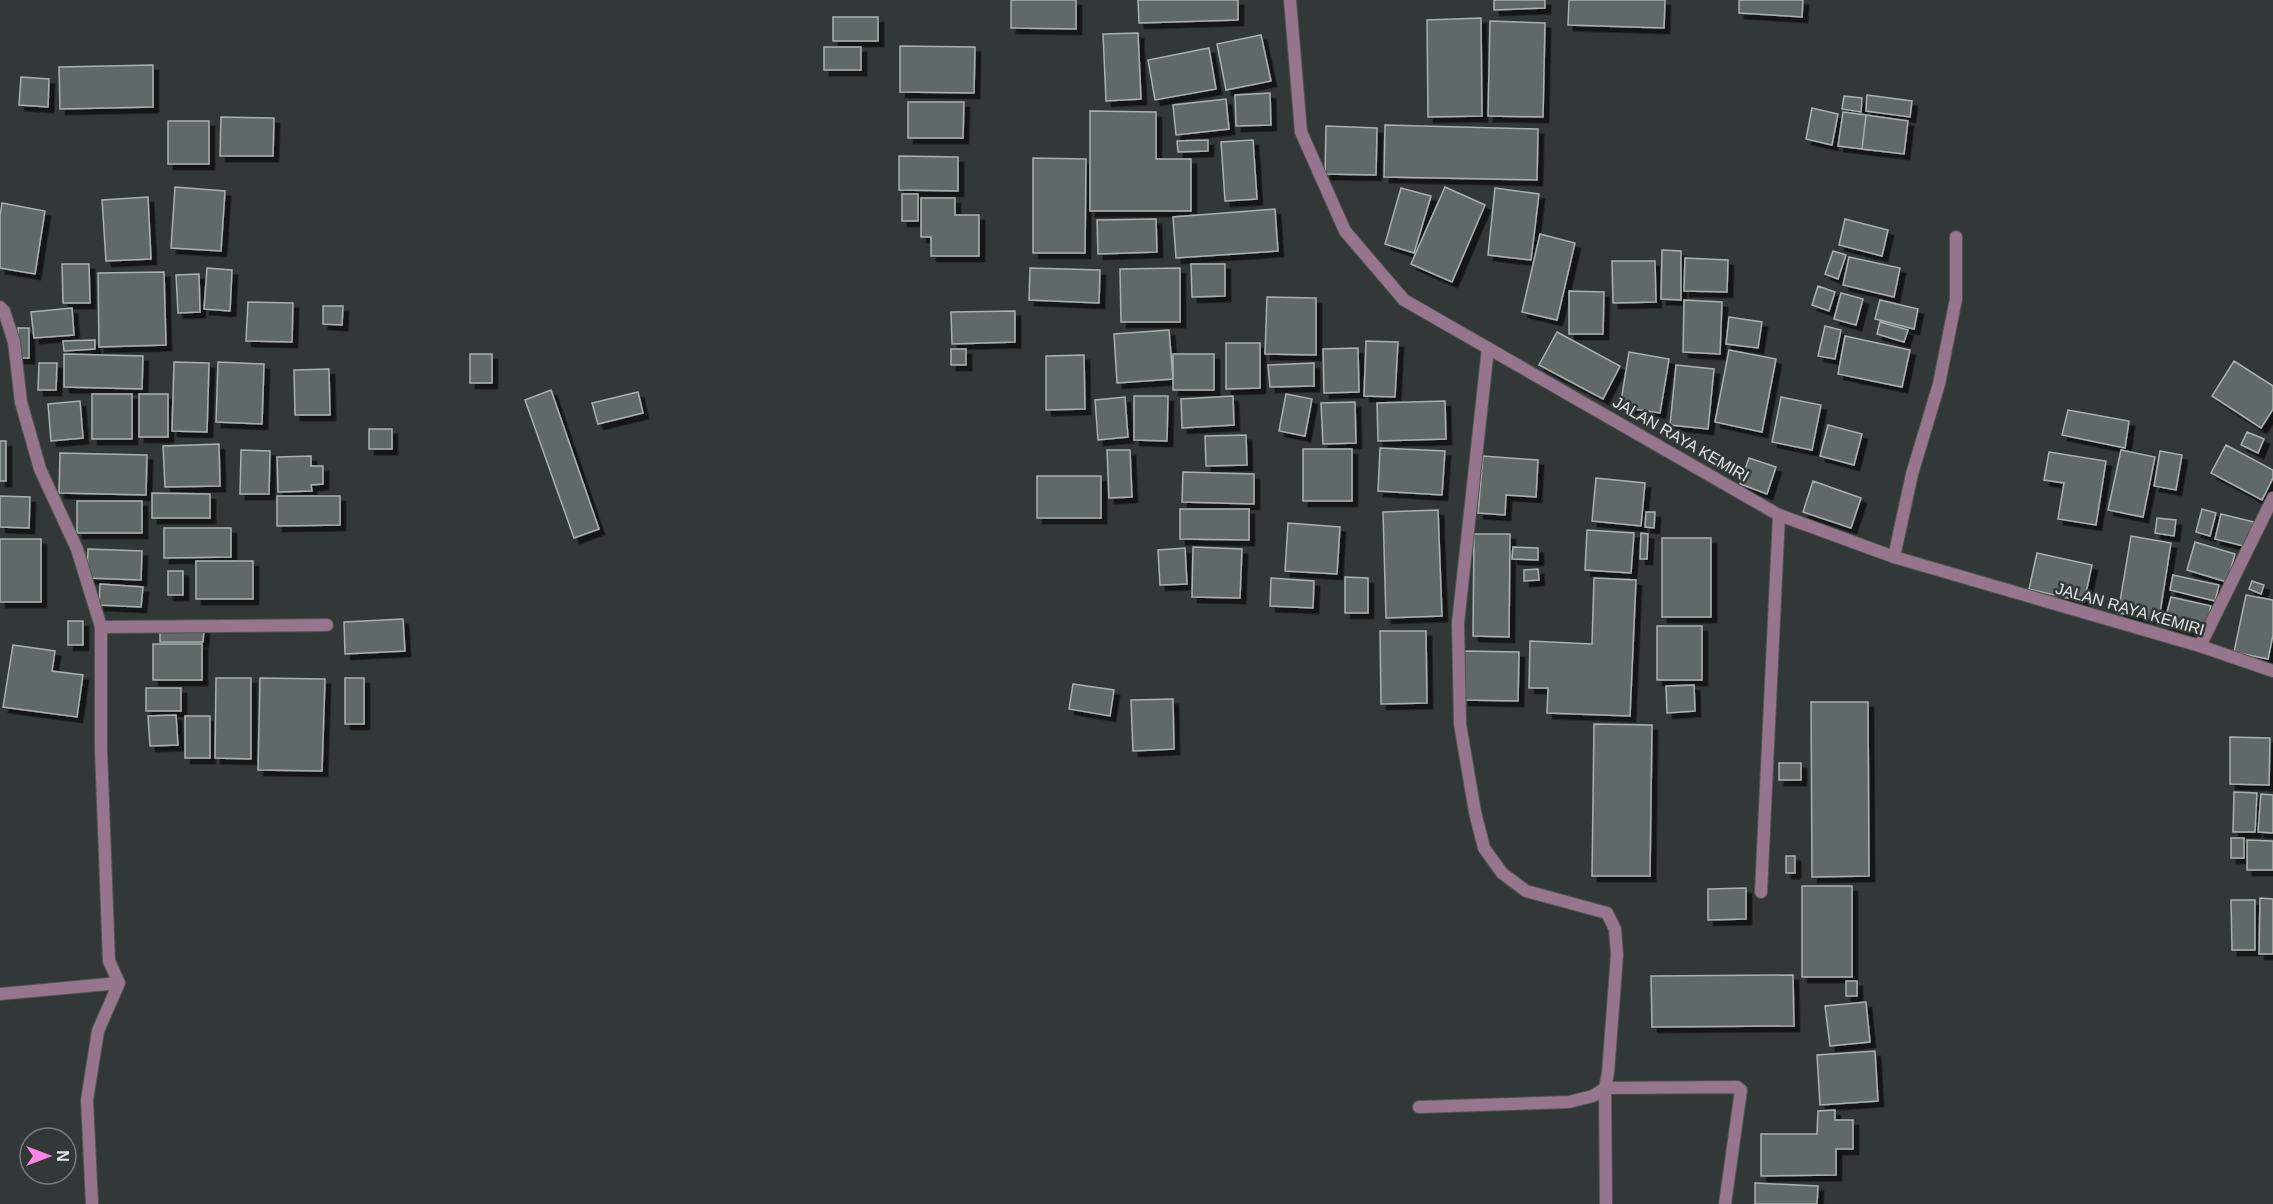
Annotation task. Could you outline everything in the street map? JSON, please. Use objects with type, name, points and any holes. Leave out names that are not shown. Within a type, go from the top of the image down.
[{"type":"street","name":"JALAN RAYA KEMIRI","points":[[1290,0],[1301,132],[1345,231],[1404,300],[1779,515],[1894,557],[2200,646],[2273,671]]},
{"type":"street","points":[[1894,557],[1912,474],[1939,384],[1956,299],[1956,237]]},
{"type":"street","points":[[0,307],[4,311],[14,342],[21,402],[40,469],[77,549],[101,627],[101,750],[109,961],[119,983],[98,1031],[87,1100],[92,1204]]},
{"type":"street","points":[[1488,348],[1458,623],[1460,724],[1484,848],[1502,873],[1526,891],[1607,914],[1615,929],[1617,955],[1605,1088],[1606,1204]]},
{"type":"street","points":[[2200,646],[2273,498]]},
{"type":"street","points":[[1761,892],[1779,515]]},
{"type":"street","points":[[101,627],[327,625]]},
{"type":"street","points":[[0,994],[119,983]]},
{"type":"street","points":[[1419,1107],[1569,1102],[1593,1096],[1605,1088],[1737,1088],[1741,1090],[1725,1204]]},
{"type":"building","points":[[1011,0],[1076,0],[1076,29],[1011,28]]},
{"type":"building","points":[[1138,0],[1238,0],[1238,20],[1139,23]]},
{"type":"building","points":[[1494,0],[1545,0],[1545,8],[1494,10]]},
{"type":"building","points":[[1569,0],[1665,0],[1664,28],[1568,25]]},
{"type":"building","points":[[1739,0],[1803,0],[1802,17],[1739,13]]},
{"type":"building","points":[[833,17],[878,17],[878,41],[833,41]]},
{"type":"building","points":[[1481,18],[1482,116],[1428,117],[1427,20]]},
{"type":"building","points":[[1490,21],[1545,23],[1543,117],[1488,116]]},
{"type":"building","points":[[1138,33],[1141,99],[1106,101],[1103,34]]},
{"type":"building","points":[[1261,35],[1271,81],[1226,90],[1217,44]]},
{"type":"building","points":[[900,46],[975,47],[974,93],[900,92]]},
{"type":"building","points":[[824,47],[861,47],[861,70],[824,70]]},
{"type":"building","points":[[1209,48],[1216,89],[1155,100],[1148,60]]},
{"type":"building","points":[[153,65],[153,107],[60,109],[59,67]]},
{"type":"building","points":[[21,77],[49,79],[48,107],[19,105]]},
{"type":"building","points":[[1270,93],[1271,125],[1236,126],[1235,95]]},
{"type":"building","points":[[1867,95],[1912,101],[1910,117],[1866,111]]},
{"type":"building","points":[[1844,96],[1862,98],[1861,112],[1842,109]]},
{"type":"building","points":[[1226,99],[1229,129],[1176,135],[1173,105]]},
{"type":"building","points":[[908,102],[964,102],[963,138],[908,138]]},
{"type":"building","points":[[1812,108],[1838,114],[1832,145],[1806,139]]},
{"type":"building","points":[[1090,111],[1156,112],[1156,159],[1191,159],[1191,211],[1090,211]]},
{"type":"building","points":[[1843,112],[1866,115],[1862,149],[1838,146]]},
{"type":"building","points":[[1866,115],[1908,121],[1904,154],[1862,149]]},
{"type":"building","points":[[221,117],[274,118],[273,156],[220,156]]},
{"type":"building","points":[[168,121],[209,121],[209,164],[168,164]]},
{"type":"building","points":[[1385,125],[1538,129],[1537,180],[1384,177]]},
{"type":"building","points":[[1326,126],[1377,128],[1376,175],[1325,174]]},
{"type":"building","points":[[1208,140],[1208,151],[1178,152],[1177,141]]},
{"type":"building","points":[[1253,140],[1257,199],[1225,201],[1221,142]]},
{"type":"building","points":[[899,156],[958,157],[958,191],[899,190]]},
{"type":"building","points":[[1033,158],[1086,159],[1085,253],[1033,253]]},
{"type":"building","points":[[175,187],[225,191],[221,251],[171,248]]},
{"type":"building","points":[[1445,187],[1485,205],[1452,282],[1411,264]]},
{"type":"building","points":[[1401,188],[1431,196],[1414,253],[1385,244]]},
{"type":"building","points":[[1495,188],[1539,194],[1531,260],[1488,255]]},
{"type":"building","points":[[902,194],[918,194],[918,221],[902,221]]},
{"type":"building","points":[[148,197],[151,259],[106,261],[102,200]]},
{"type":"building","points":[[921,198],[955,198],[955,215],[979,215],[979,256],[931,256],[931,237],[921,237]]},
{"type":"building","points":[[2,203],[45,211],[35,274],[0,268]]},
{"type":"building","points":[[1275,209],[1278,251],[1176,258],[1173,217]]},
{"type":"building","points":[[1156,219],[1157,252],[1098,254],[1097,220]]},
{"type":"building","points":[[1845,219],[1888,230],[1882,256],[1839,245]]},
{"type":"building","points":[[1540,234],[1575,243],[1557,320],[1522,312]]},
{"type":"building","points":[[1662,250],[1681,251],[1681,300],[1661,299]]},
{"type":"building","points":[[1833,251],[1846,255],[1838,279],[1825,274]]},
{"type":"building","points":[[1849,257],[1900,268],[1894,297],[1843,285]]},
{"type":"building","points":[[1685,258],[1728,260],[1727,292],[1684,291]]},
{"type":"building","points":[[1612,261],[1655,261],[1656,302],[1613,303]]},
{"type":"building","points":[[62,264],[89,264],[90,303],[63,303]]},
{"type":"building","points":[[1191,264],[1225,264],[1225,296],[1192,297]]},
{"type":"building","points":[[207,268],[232,270],[230,311],[204,309]]},
{"type":"building","points":[[1030,268],[1100,270],[1099,303],[1029,300]]},
{"type":"building","points":[[1180,268],[1180,322],[1121,322],[1120,269]]},
{"type":"building","points":[[164,272],[166,345],[99,347],[98,273]]},
{"type":"building","points":[[199,274],[200,312],[178,313],[176,275]]},
{"type":"building","points":[[1818,286],[1835,292],[1829,311],[1812,305]]},
{"type":"building","points":[[1569,291],[1604,292],[1603,334],[1569,334]]},
{"type":"building","points":[[1841,293],[1863,299],[1856,325],[1834,319]]},
{"type":"building","points":[[1267,297],[1316,298],[1316,355],[1265,354]]},
{"type":"building","points":[[1684,300],[1722,302],[1720,354],[1683,352]]},
{"type":"building","points":[[1880,300],[1918,309],[1914,329],[1875,319]]},
{"type":"building","points":[[248,302],[293,303],[292,342],[246,341]]},
{"type":"building","points":[[323,306],[343,306],[342,325],[323,324]]},
{"type":"building","points":[[72,308],[74,335],[34,338],[31,312]]},
{"type":"building","points":[[1015,311],[1015,342],[952,344],[951,312]]},
{"type":"building","points":[[1729,317],[1762,322],[1758,348],[1726,344]]},
{"type":"building","points":[[1880,322],[1908,330],[1904,342],[1877,334]]},
{"type":"building","points":[[1825,326],[1841,330],[1835,359],[1818,356]]},
{"type":"building","points":[[18,328],[29,328],[29,358],[18,358]]},
{"type":"building","points":[[1169,330],[1173,379],[1117,383],[1114,334]]},
{"type":"building","points":[[1557,332],[1620,366],[1603,399],[1539,365]]},
{"type":"building","points":[[1845,336],[1910,350],[1902,387],[1838,374]]},
{"type":"building","points":[[95,340],[95,349],[64,351],[63,341]]},
{"type":"building","points":[[1366,341],[1398,342],[1395,397],[1364,396]]},
{"type":"building","points":[[1226,343],[1260,343],[1260,388],[1226,389]]},
{"type":"building","points":[[1358,348],[1359,392],[1324,393],[1323,349]]},
{"type":"building","points":[[951,349],[966,349],[966,365],[951,365]]},
{"type":"building","points":[[1729,350],[1776,359],[1762,432],[1715,422]]},
{"type":"building","points":[[1629,352],[1669,359],[1660,413],[1620,407]]},
{"type":"building","points":[[64,354],[143,356],[142,389],[64,387]]},
{"type":"building","points":[[470,354],[492,354],[492,383],[470,383]]},
{"type":"building","points":[[1173,354],[1214,354],[1214,390],[1173,390]]},
{"type":"building","points":[[1084,355],[1085,409],[1046,410],[1046,356]]},
{"type":"building","points":[[2234,361],[2273,386],[2273,409],[2261,428],[2212,396]]},
{"type":"building","points":[[174,362],[209,363],[207,432],[172,431]]},
{"type":"building","points":[[218,362],[264,364],[262,424],[216,422]]},
{"type":"building","points":[[39,363],[57,363],[56,390],[38,390]]},
{"type":"building","points":[[1314,363],[1314,386],[1270,387],[1268,365]]},
{"type":"building","points":[[1676,365],[1714,369],[1708,429],[1670,425]]},
{"type":"building","points":[[329,369],[330,415],[295,415],[294,370]]},
{"type":"building","points":[[551,390],[599,529],[574,538],[525,400]]},
{"type":"building","points":[[638,392],[643,413],[598,424],[592,403]]},
{"type":"building","points":[[92,394],[132,394],[132,439],[92,439]]},
{"type":"building","points":[[139,394],[168,394],[168,437],[139,437]]},
{"type":"building","points":[[1286,394],[1312,399],[1305,436],[1279,431]]},
{"type":"building","points":[[1134,396],[1168,396],[1167,441],[1134,440]]},
{"type":"building","points":[[1233,396],[1234,425],[1182,428],[1181,399]]},
{"type":"building","points":[[1125,397],[1128,437],[1098,440],[1095,400]]},
{"type":"building","points":[[1781,397],[1821,405],[1812,450],[1772,442]]},
{"type":"building","points":[[80,401],[83,438],[51,441],[48,404]]},
{"type":"building","points":[[1445,401],[1446,439],[1378,441],[1377,403]]},
{"type":"building","points":[[1355,402],[1356,443],[1323,444],[1321,403]]},
{"type":"building","points":[[2068,410],[2129,421],[2125,448],[2062,435]]},
{"type":"building","points":[[1828,425],[1862,434],[1854,465],[1820,456]]},
{"type":"building","points":[[369,429],[392,429],[392,449],[369,449]]},
{"type":"building","points":[[2247,432],[2264,439],[2258,453],[2241,445]]},
{"type":"building","points":[[1246,435],[1247,465],[1206,466],[1205,436]]},
{"type":"building","points":[[0,441],[6,441],[6,481],[0,481]]},
{"type":"building","points":[[219,444],[220,486],[165,487],[163,446]]},
{"type":"building","points":[[2226,445],[2273,470],[2273,478],[2262,500],[2211,473]]},
{"type":"building","points":[[1380,448],[1445,451],[1442,495],[1378,491]]},
{"type":"building","points":[[1303,449],[1352,449],[1352,501],[1303,501]]},
{"type":"building","points":[[241,450],[270,451],[269,494],[240,494]]},
{"type":"building","points":[[1107,450],[1130,450],[1132,497],[1109,498]]},
{"type":"building","points":[[2121,450],[2155,457],[2143,517],[2108,510]]},
{"type":"building","points":[[2160,451],[2182,455],[2176,490],[2154,486]]},
{"type":"building","points":[[2049,452],[2106,461],[2096,525],[2058,519],[2064,483],[2044,480]]},
{"type":"building","points":[[60,453],[147,455],[146,495],[59,493]]},
{"type":"building","points":[[311,456],[311,466],[323,466],[323,484],[311,485],[312,491],[278,492],[277,457]]},
{"type":"building","points":[[1483,456],[1538,460],[1536,497],[1506,495],[1505,515],[1478,513]]},
{"type":"building","points":[[1749,458],[1776,467],[1767,494],[1740,484]]},
{"type":"building","points":[[1183,472],[1254,474],[1254,504],[1182,502]]},
{"type":"building","points":[[1037,476],[1101,476],[1101,518],[1037,518]]},
{"type":"building","points":[[1596,478],[1645,483],[1641,526],[1592,521]]},
{"type":"building","points":[[1813,481],[1861,498],[1851,528],[1803,512]]},
{"type":"building","points":[[152,493],[210,494],[210,518],[152,518]]},
{"type":"building","points":[[0,496],[30,497],[29,528],[0,527]]},
{"type":"building","points":[[277,496],[340,496],[340,525],[277,526]]},
{"type":"building","points":[[77,501],[142,501],[142,533],[77,533]]},
{"type":"building","points":[[1180,509],[1249,509],[1249,540],[1180,539]]},
{"type":"building","points":[[2202,509],[2216,513],[2210,536],[2196,532]]},
{"type":"building","points":[[1438,510],[1442,616],[1386,618],[1383,512]]},
{"type":"building","points":[[1646,512],[1655,512],[1654,528],[1645,527]]},
{"type":"building","points":[[2221,514],[2254,522],[2248,547],[2215,539]]},
{"type":"building","points":[[2157,518],[2176,520],[2174,536],[2155,533]]},
{"type":"building","points":[[1288,523],[1340,527],[1337,574],[1285,571]]},
{"type":"building","points":[[164,528],[231,528],[231,557],[164,558]]},
{"type":"building","points":[[1587,530],[1634,533],[1631,573],[1585,570]]},
{"type":"building","points":[[1641,533],[1648,534],[1647,559],[1640,559]]},
{"type":"building","points":[[1474,534],[1510,534],[1509,637],[1473,636]]},
{"type":"building","points":[[2131,536],[2171,543],[2159,619],[2118,613]]},
{"type":"building","points":[[1662,538],[1711,538],[1711,617],[1662,617]]},
{"type":"building","points":[[0,539],[41,539],[41,602],[0,602]]},
{"type":"building","points":[[2195,542],[2235,554],[2227,582],[2187,570]]},
{"type":"building","points":[[1193,547],[1242,549],[1240,598],[1192,597]]},
{"type":"building","points":[[1513,547],[1538,548],[1538,560],[1512,559]]},
{"type":"building","points":[[1185,548],[1187,584],[1160,585],[1158,550]]},
{"type":"building","points":[[88,549],[142,551],[141,580],[87,578]]},
{"type":"building","points":[[2037,553],[2092,565],[2084,602],[2029,589]]},
{"type":"building","points":[[196,561],[253,561],[253,599],[196,599]]},
{"type":"building","points":[[1538,569],[1539,580],[1524,581],[1524,570]]},
{"type":"building","points":[[168,571],[183,571],[183,595],[168,595]]},
{"type":"building","points":[[2173,575],[2219,585],[2215,601],[2170,590]]},
{"type":"building","points":[[1345,577],[1368,578],[1368,613],[1345,613]]},
{"type":"building","points":[[1271,578],[1314,581],[1313,608],[1270,606]]},
{"type":"building","points":[[1594,578],[1636,580],[1630,716],[1547,713],[1548,688],[1529,688],[1530,641],[1592,644]]},
{"type":"building","points":[[2252,581],[2264,585],[2261,594],[2249,589]]},
{"type":"building","points":[[100,584],[143,587],[141,607],[99,605]]},
{"type":"building","points":[[2246,595],[2273,600],[2273,635],[2268,659],[2234,652]]},
{"type":"building","points":[[2171,597],[2211,606],[2204,634],[2164,624]]},
{"type":"building","points":[[403,619],[405,651],[345,654],[344,622]]},
{"type":"building","points":[[68,621],[83,621],[83,645],[68,645]]},
{"type":"building","points":[[1657,626],[1702,626],[1702,680],[1657,680]]},
{"type":"building","points":[[160,628],[204,628],[203,642],[160,642]]},
{"type":"building","points":[[1380,631],[1426,631],[1427,703],[1381,704]]},
{"type":"building","points":[[153,644],[202,644],[202,680],[153,680]]},
{"type":"building","points":[[13,645],[55,651],[52,671],[83,675],[77,717],[3,707]]},
{"type":"building","points":[[1464,651],[1519,652],[1518,701],[1463,700]]},
{"type":"building","points":[[216,678],[251,678],[251,759],[215,758]]},
{"type":"building","points":[[260,678],[325,679],[322,771],[258,770]]},
{"type":"building","points":[[345,678],[364,678],[364,724],[345,724]]},
{"type":"building","points":[[1073,684],[1114,690],[1110,716],[1069,709]]},
{"type":"building","points":[[1694,685],[1695,711],[1667,713],[1666,686]]},
{"type":"building","points":[[146,688],[181,688],[181,711],[146,711]]},
{"type":"building","points":[[1173,699],[1174,749],[1133,751],[1131,700]]},
{"type":"building","points":[[1811,702],[1868,702],[1869,876],[1812,877]]},
{"type":"building","points":[[176,715],[178,745],[150,746],[148,716]]},
{"type":"building","points":[[185,716],[210,716],[210,758],[185,758]]},
{"type":"building","points":[[1594,724],[1652,725],[1650,876],[1592,876]]},
{"type":"building","points":[[2230,737],[2270,738],[2269,785],[2230,784]]},
{"type":"building","points":[[1779,763],[1801,763],[1801,780],[1779,780]]},
{"type":"building","points":[[2234,792],[2257,793],[2255,832],[2233,832]]},
{"type":"building","points":[[2261,794],[2273,795],[2273,833],[2258,832]]},
{"type":"building","points":[[2231,838],[2244,838],[2244,858],[2231,858]]},
{"type":"building","points":[[2247,840],[2273,841],[2273,870],[2247,870]]},
{"type":"building","points":[[1786,856],[1795,856],[1795,873],[1786,873]]},
{"type":"building","points":[[1802,886],[1852,886],[1852,977],[1802,977]]},
{"type":"building","points":[[1746,888],[1746,919],[1708,920],[1708,889]]},
{"type":"building","points":[[2260,898],[2273,899],[2273,954],[2259,954]]},
{"type":"building","points":[[2231,900],[2255,900],[2255,950],[2232,950]]},
{"type":"building","points":[[1793,975],[1794,1026],[1652,1027],[1651,976]]},
{"type":"building","points":[[1846,981],[1857,981],[1857,996],[1846,996]]},
{"type":"building","points":[[1866,1002],[1870,1042],[1830,1046],[1825,1006]]},
{"type":"building","points":[[1875,1051],[1878,1101],[1820,1105],[1817,1055]]},
{"type":"building","points":[[1835,1110],[1835,1120],[1853,1120],[1853,1149],[1836,1149],[1836,1175],[1761,1176],[1761,1134],[1817,1134],[1818,1111]]},
{"type":"building","points":[[1755,1183],[1818,1186],[1817,1204],[1755,1204]]}]
